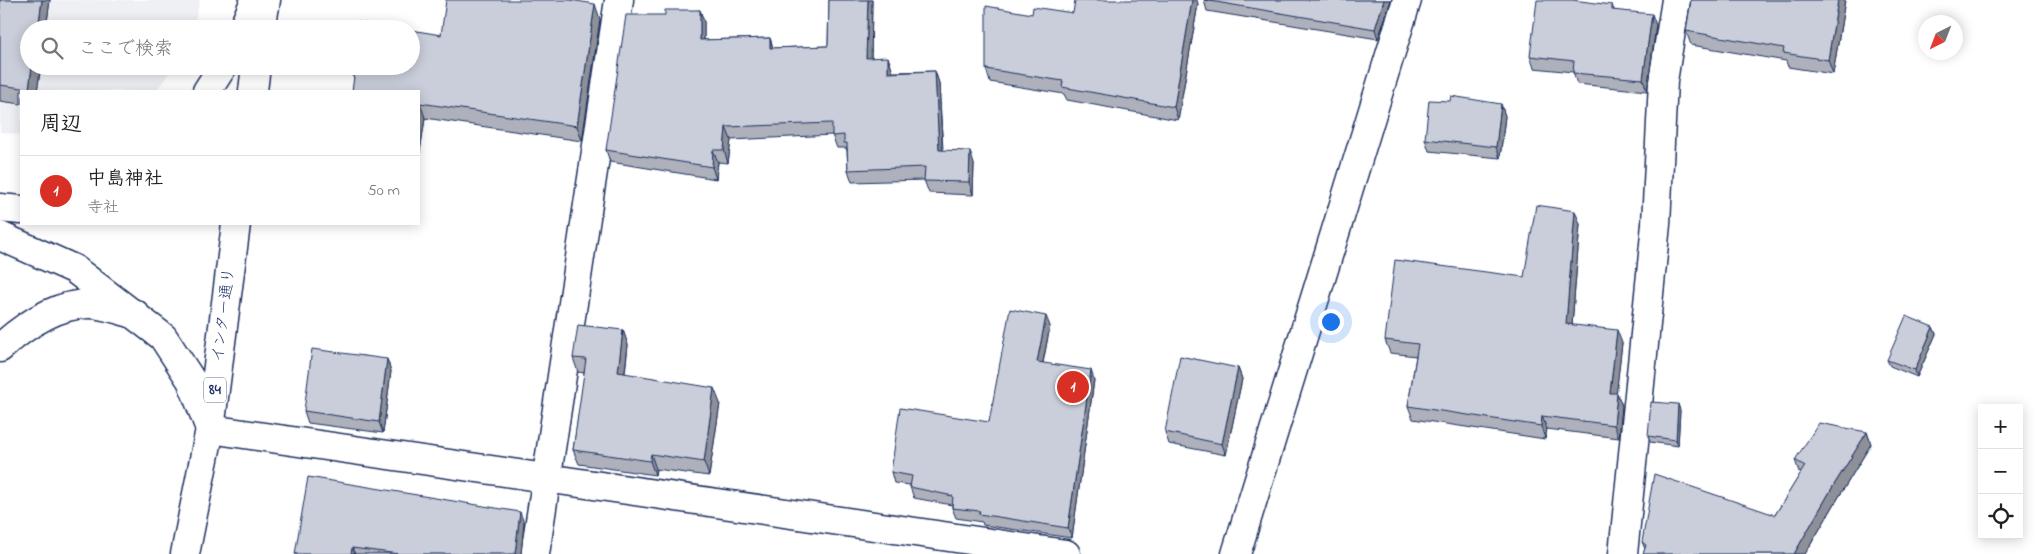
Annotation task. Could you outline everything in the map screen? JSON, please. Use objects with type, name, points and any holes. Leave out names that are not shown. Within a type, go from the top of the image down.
[{"type":"main road","points":[[246,20],[254,0]]},
{"type":"main road","points":[[263,20],[266,0]]},
{"type":"main road","points":[[535,554],[619,0]]},
{"type":"main road","points":[[1236,554],[1407,0]]},
{"type":"main road","points":[[1623,554],[1656,224],[1664,81],[1676,0]]},
{"type":"main road","points":[[208,90],[217,75]]},
{"type":"main road","points":[[253,90],[255,75]]},
{"type":"main road","points":[[0,208],[20,210]]},
{"type":"main road","name":"インター通り","points":[[185,554],[210,429],[236,225]]},
{"type":"main road","points":[[0,236],[74,269],[163,337],[191,380],[210,429],[1066,554]]},
{"type":"main road","points":[[0,348],[24,326],[56,311],[90,304],[135,314]]},
{"type":"shaded area","points":[[0,0],[200,0],[195,20],[20,20],[20,75],[168,75],[157,90],[20,90],[20,135],[0,132]]},
{"type":"building","points":[[0,0],[42,0],[39,20],[20,20],[20,75],[31,75],[29,89],[0,85]]},
{"type":"building","points":[[446,0],[570,0],[595,4],[577,126],[420,103],[420,90],[352,90],[354,75],[420,75],[420,32],[441,35]]},
{"type":"building","points":[[829,0],[868,0],[866,58],[888,57],[888,73],[935,71],[939,150],[970,151],[969,182],[924,181],[925,167],[848,170],[847,143],[844,143],[844,135],[832,136],[832,123],[726,127],[724,150],[713,150],[712,167],[606,150],[626,15],[665,15],[665,10],[700,10],[700,40],[770,38],[770,48],[828,46]]},
{"type":"building","points":[[1075,0],[1192,0],[1174,107],[1062,87],[1063,81],[986,69],[986,6],[1032,14],[1033,7],[1073,13]]},
{"type":"building","points":[[1204,0],[1384,0],[1375,29]]},
{"type":"building","points":[[1537,0],[1572,0],[1612,5],[1612,10],[1652,14],[1643,79],[1573,73],[1574,61],[1530,56]]},
{"type":"building","points":[[1691,0],[1838,0],[1828,60],[1783,53],[1784,48],[1686,31]]},
{"type":"building","points":[[1451,96],[1501,104],[1496,147],[1425,139],[1429,100],[1450,101]]},
{"type":"building","points":[[1536,205],[1575,211],[1566,324],[1617,330],[1610,393],[1617,393],[1614,425],[1542,416],[1541,426],[1408,406],[1418,344],[1385,340],[1395,260],[1524,277]]},
{"type":"building","points":[[1010,309],[1046,316],[1037,362],[1091,370],[1068,528],[979,514],[980,511],[952,508],[953,496],[910,487],[912,476],[891,472],[900,408],[989,422]]},
{"type":"building","points":[[1906,316],[1933,327],[1915,370],[1887,360]]},
{"type":"building","points":[[578,325],[623,330],[618,372],[714,388],[704,462],[651,454],[650,461],[573,450],[586,359],[573,358]]},
{"type":"building","points":[[312,349],[387,359],[379,422],[304,411]]},
{"type":"building","points":[[1180,356],[1238,368],[1222,444],[1165,432]]},
{"type":"building","points":[[1651,402],[1678,404],[1676,440],[1648,436]]},
{"type":"building","points":[[1819,423],[1867,432],[1794,554],[1643,554],[1646,545],[1642,542],[1654,474],[1775,515],[1805,466],[1795,460]]},
{"type":"building","points":[[308,477],[520,512],[515,554],[399,554],[352,548],[351,554],[295,554]]},
{"type":"place","name":"中島神社","points":[[1073,387]]}]
